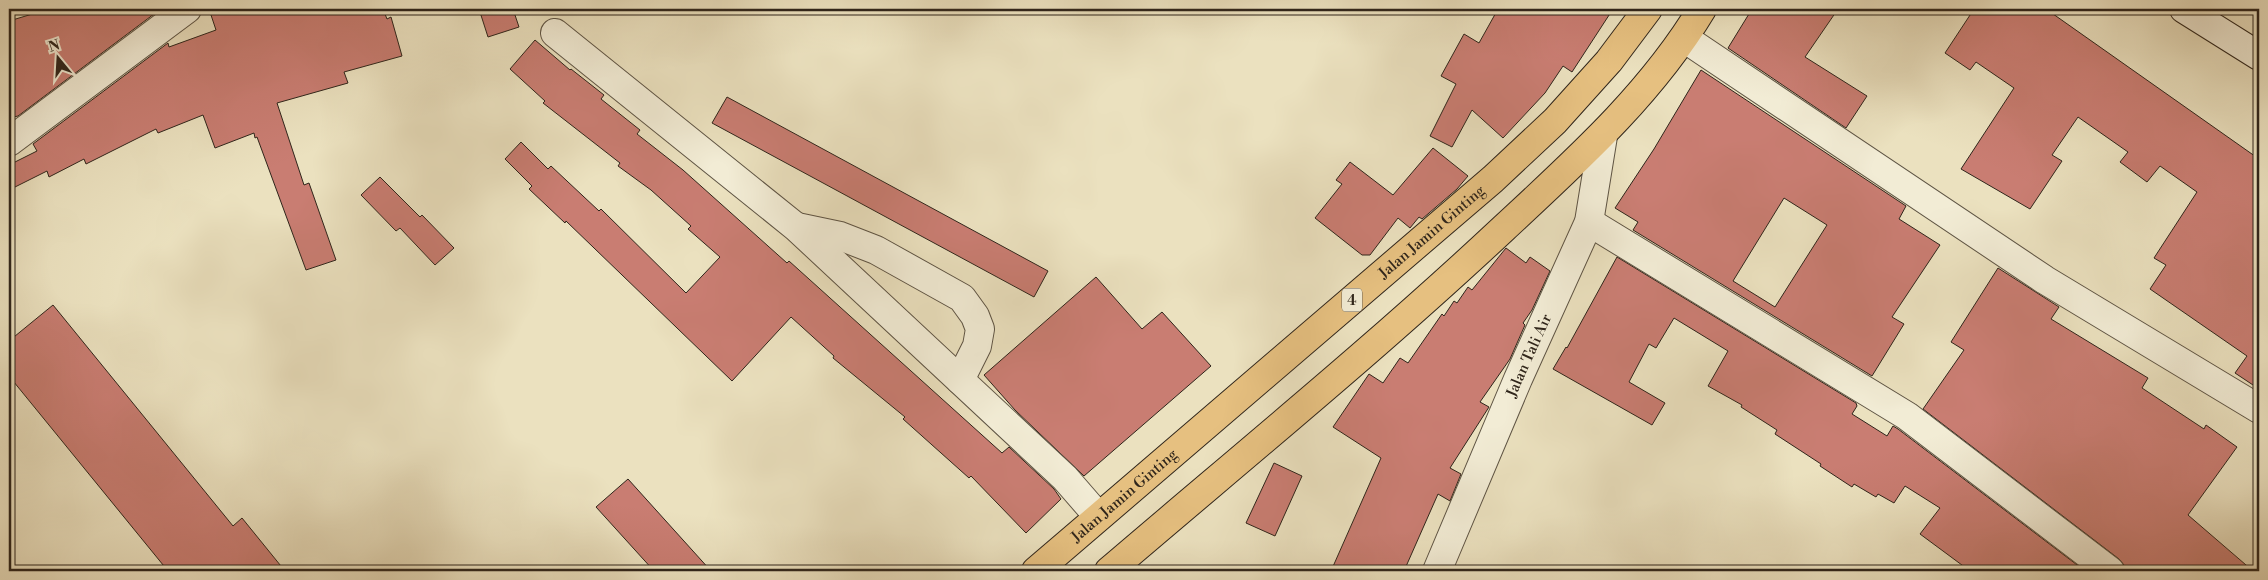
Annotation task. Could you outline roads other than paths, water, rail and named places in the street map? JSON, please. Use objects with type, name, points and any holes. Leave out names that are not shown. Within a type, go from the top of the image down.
[{"type":"highway","name":"Jalan Jamin Ginting","points":[[1036,571],[1500,173],[1555,121],[1609,61],[1648,9]]},
{"type":"highway","points":[[1109,571],[1462,267],[1603,136],[1684,38],[1702,9]]},
{"type":"street","points":[[9,142],[187,9]]},
{"type":"street","points":[[2184,9],[2259,56]]},
{"type":"street","points":[[555,32],[796,227],[1065,478],[1098,516]]},
{"type":"street","points":[[1684,38],[2046,280],[2259,409]]},
{"type":"street","name":"Jalan Tali Air","points":[[1437,571],[1518,379],[1589,222],[1603,136]]},
{"type":"street","points":[[1589,222],[1907,416],[2110,571]]},
{"type":"street","points":[[796,227],[840,236],[876,250],[962,298],[975,316],[980,329],[977,346],[960,380]]}]
